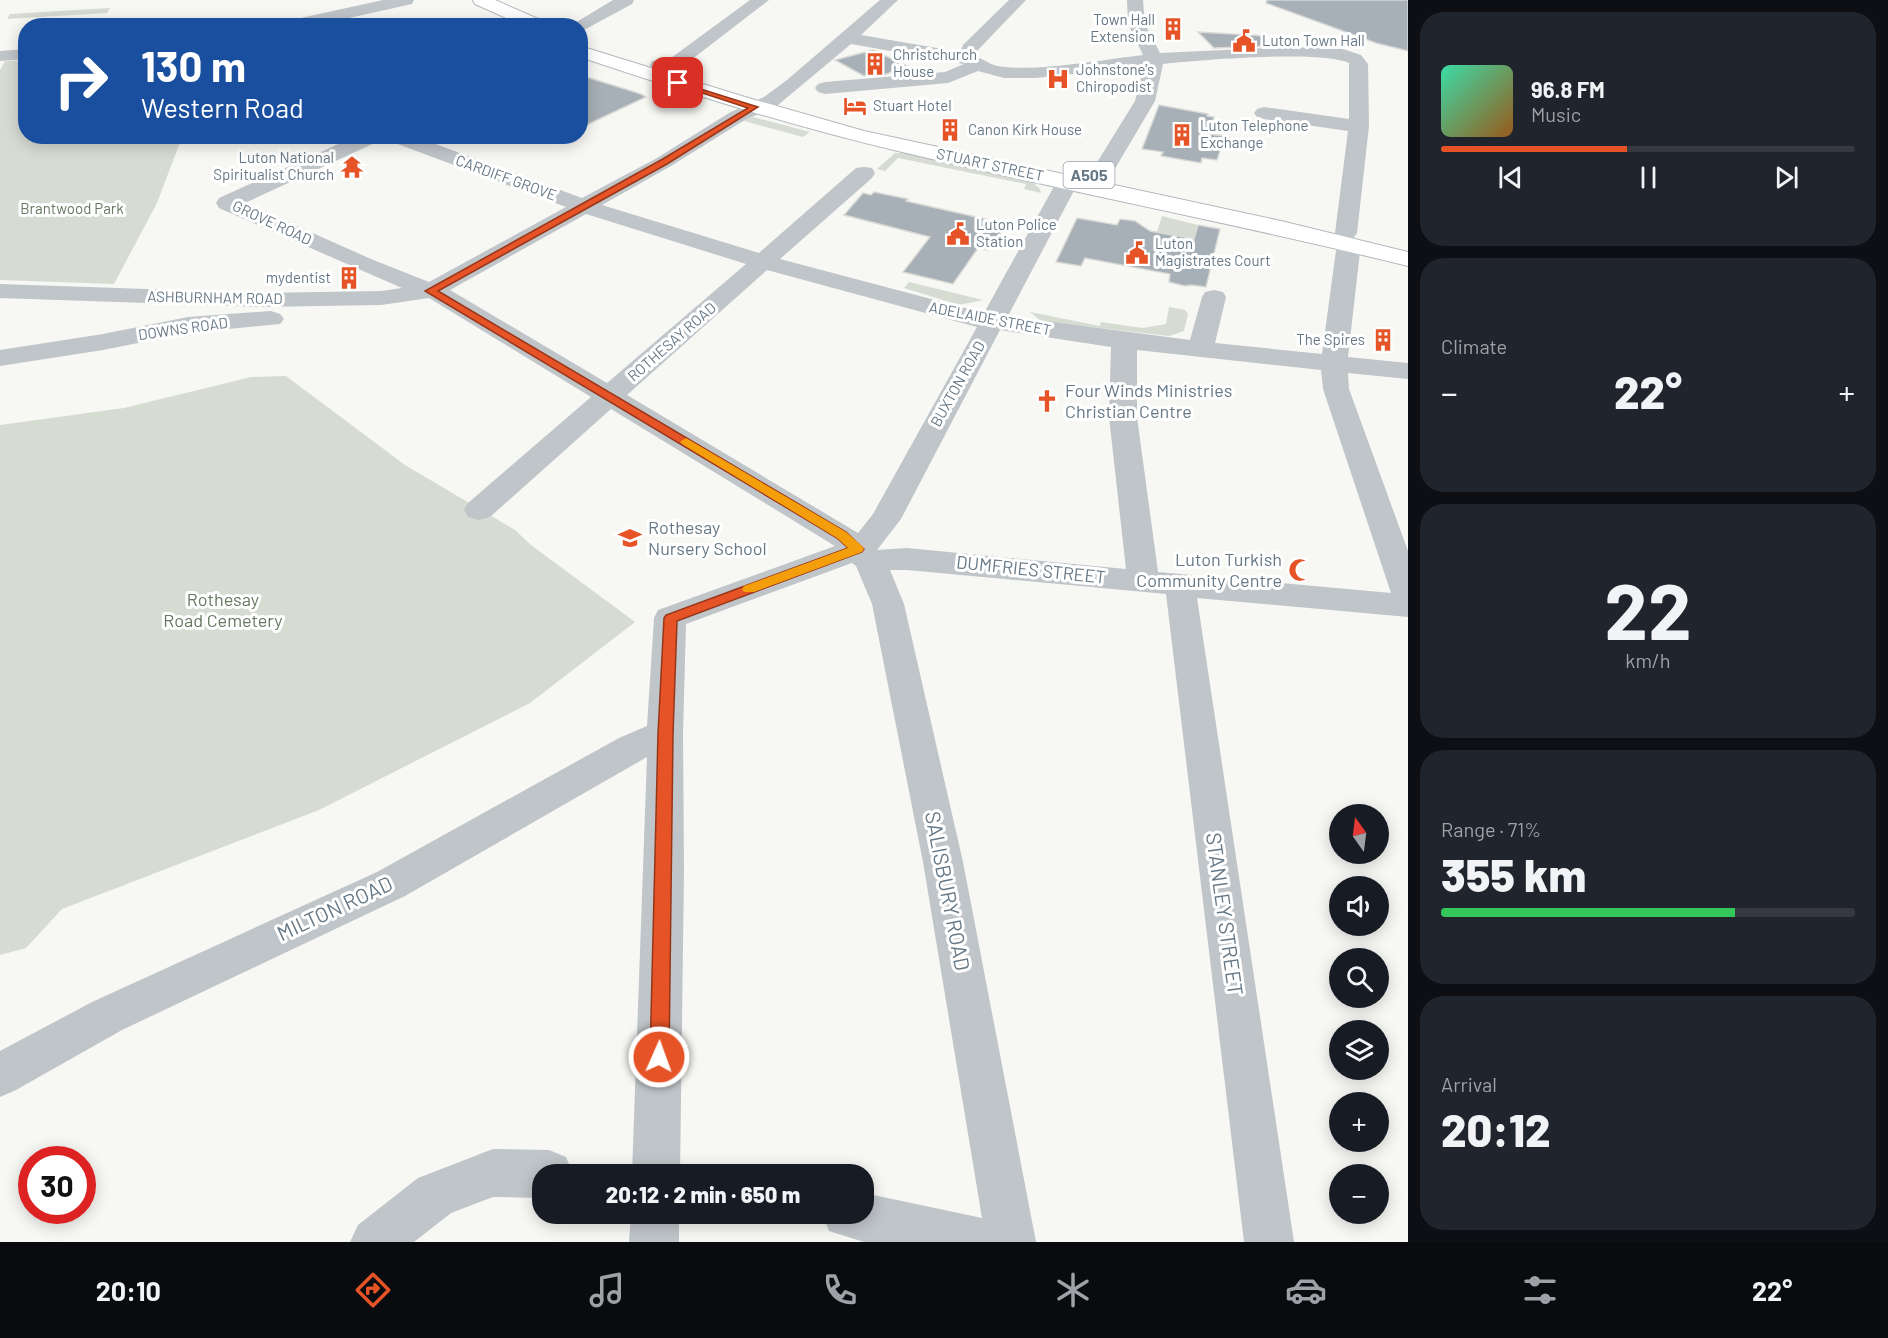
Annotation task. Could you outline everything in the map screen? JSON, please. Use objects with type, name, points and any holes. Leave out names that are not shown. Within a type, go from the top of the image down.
[{"type":"highway","points":[[474,3],[497,18]]},
{"type":"highway","points":[[474,3],[516,18]]},
{"type":"highway","name":"A505","points":[[588,43],[659,65]]},
{"type":"highway","name":"STUART STREET","points":[[588,54],[900,146],[1408,249]]},
{"type":"highway","name":"STUART STREET","points":[[659,65],[763,104],[896,135],[1099,177],[1347,238],[1408,259]]},
{"type":"street","points":[[324,18],[406,0]]},
{"type":"street","points":[[588,21],[626,0]]},
{"type":"street","points":[[659,65],[676,63],[761,0]]},
{"type":"street","points":[[430,291],[664,162],[787,90],[890,0]]},
{"type":"street","points":[[973,62],[969,49],[1018,0]]},
{"type":"street","points":[[1099,177],[1145,101],[1155,59],[1140,34],[1134,13],[1135,0]]},
{"type":"street","points":[[848,38],[973,62],[1004,72],[1036,72],[1155,59],[1289,52],[1343,54],[1358,61],[1359,126],[1335,363],[1336,389],[1408,596]]},
{"type":"street","points":[[0,56],[18,55]]},
{"type":"street","points":[[825,88],[948,77],[973,62]]},
{"type":"street","points":[[1264,113],[1359,126]]},
{"type":"street","name":"GROVE ROAD","points":[[356,144],[227,203],[430,291]]},
{"type":"street","name":"CARDIFF GROVE","points":[[416,144],[583,206]]},
{"type":"street","name":"ROTHESAY ROAD","points":[[479,510],[864,173]]},
{"type":"street","name":"BUXTON ROAD","points":[[864,555],[872,537],[886,519],[1068,181]]},
{"type":"street","name":"ADELAIDE STREET","points":[[583,206],[764,262],[955,315],[992,323],[1124,341],[1408,371]]},
{"type":"street","name":"ASHBURNHAM ROAD","points":[[0,291],[260,300],[364,298],[430,291]]},
{"type":"street","points":[[430,291],[611,396],[841,535],[864,555]]},
{"type":"street","points":[[1201,349],[1214,297]]},
{"type":"street","name":"DOWNS ROAD","points":[[0,358],[103,342],[188,325],[319,315],[346,309],[364,298]]},
{"type":"street","points":[[1124,341],[1123,417],[1143,581]]},
{"type":"street","points":[[656,1164],[665,734],[670,618],[864,555]]},
{"type":"street","name":"DUMFRIES STREET","points":[[864,555],[1408,606]]},
{"type":"street","name":"SALISBURY ROAD","points":[[864,555],[888,604],[911,707],[943,862],[1011,1242]]},
{"type":"street","name":"STANLEY STREET","points":[[1185,586],[1181,598],[1269,1242]]},
{"type":"street","name":"MILTON ROAD","points":[[0,1075],[107,1016],[391,884],[632,748],[665,734]]},
{"type":"street","points":[[375,1242],[435,1195],[493,1173],[532,1174]]},
{"type":"street","points":[[874,1220],[981,1242]]},
{"type":"street","points":[[654,1242],[655,1224]]},
{"type":"green space","points":[[110,8],[107,13],[7,19],[10,14]]},
{"type":"green space","name":"Brantwood Park","points":[[18,60],[18,144],[179,144],[157,203],[114,284],[0,280],[0,70],[5,61]]},
{"type":"green space","points":[[753,117],[810,132],[803,137],[744,121]]},
{"type":"green space","points":[[895,153],[906,153],[1030,180],[1040,189],[1041,193],[1024,189],[1026,184],[898,158],[885,171],[877,169]]},
{"type":"green space","points":[[1162,216],[1198,225],[1194,239],[1157,232]]},
{"type":"green space","points":[[909,282],[983,300],[959,305],[904,288]]},
{"type":"green space","points":[[1169,307],[1185,310],[1188,314],[1184,331],[1169,336],[1041,321],[1030,312],[1100,326],[1101,322],[1143,328],[1166,324]]},
{"type":"green space","name":"Rothesay Road Cemetery","points":[[286,376],[405,465],[515,530],[531,545],[635,622],[530,703],[319,810],[62,909],[26,948],[0,955],[0,425],[124,408],[251,377]]},
{"type":"building","points":[[1267,0],[1408,0],[1408,51],[1376,43],[1266,3]]},
{"type":"building","name":"Luton Town Hall","points":[[1198,32],[1266,36],[1266,46],[1214,48]]},
{"type":"building","name":"Christchurch House","points":[[873,50],[907,66],[884,75],[864,76],[835,60]]},
{"type":"building","points":[[588,77],[646,97],[588,124]]},
{"type":"building","name":"Luton Telephone Exchange","points":[[1159,105],[1214,117],[1208,134],[1225,136],[1217,160],[1202,158],[1201,163],[1161,156],[1163,152],[1142,149]]},
{"type":"building","name":"Luton Police Station","points":[[874,192],[1007,224],[988,250],[978,248],[953,284],[903,272],[930,237],[844,215],[863,193],[871,195]]},
{"type":"building","name":"Luton Magistrates Court","points":[[1077,218],[1117,225],[1120,219],[1135,221],[1150,231],[1194,239],[1198,225],[1220,229],[1206,287],[1185,286],[1169,282],[1170,274],[1085,258],[1081,266],[1056,262]]},
{"type":"slow traffic","points":[[686,442],[841,535],[858,549],[749,589]]},
{"type":"place","name":"Town Hall Extension","points":[[1173,29]]},
{"type":"place","name":"Luton Town Hall","points":[[1244,41]]},
{"type":"place","name":"Christchurch House","points":[[875,64]]},
{"type":"place","name":"Johnstone's Chiropodist","points":[[1058,79]]},
{"type":"place","name":"Stuart Hotel","points":[[855,106]]},
{"type":"place","name":"Canon Kirk House","points":[[950,130]]},
{"type":"place","name":"Luton Telephone Exchange","points":[[1182,135]]},
{"type":"place","name":"Luton National Spiritualist Church","points":[[352,167]]},
{"type":"place","name":"Luton Police Station","points":[[958,234]]},
{"type":"place","name":"Luton Magistrates Court","points":[[1137,253]]},
{"type":"place","name":"mydentist","points":[[349,278]]},
{"type":"place","name":"The Spires","points":[[1383,340]]},
{"type":"place","name":"Four Winds Ministries Christian Centre","points":[[1047,401]]},
{"type":"place","name":"Rothesay Nursery School","points":[[630,538]]},
{"type":"place","name":"Luton Turkish Community Centre","points":[[1300,570]]},
{"type":"route","points":[[659,1057],[665,734],[670,618],[858,549],[841,535],[439,294],[430,291],[443,286],[664,162],[754,107],[678,83]]}]
